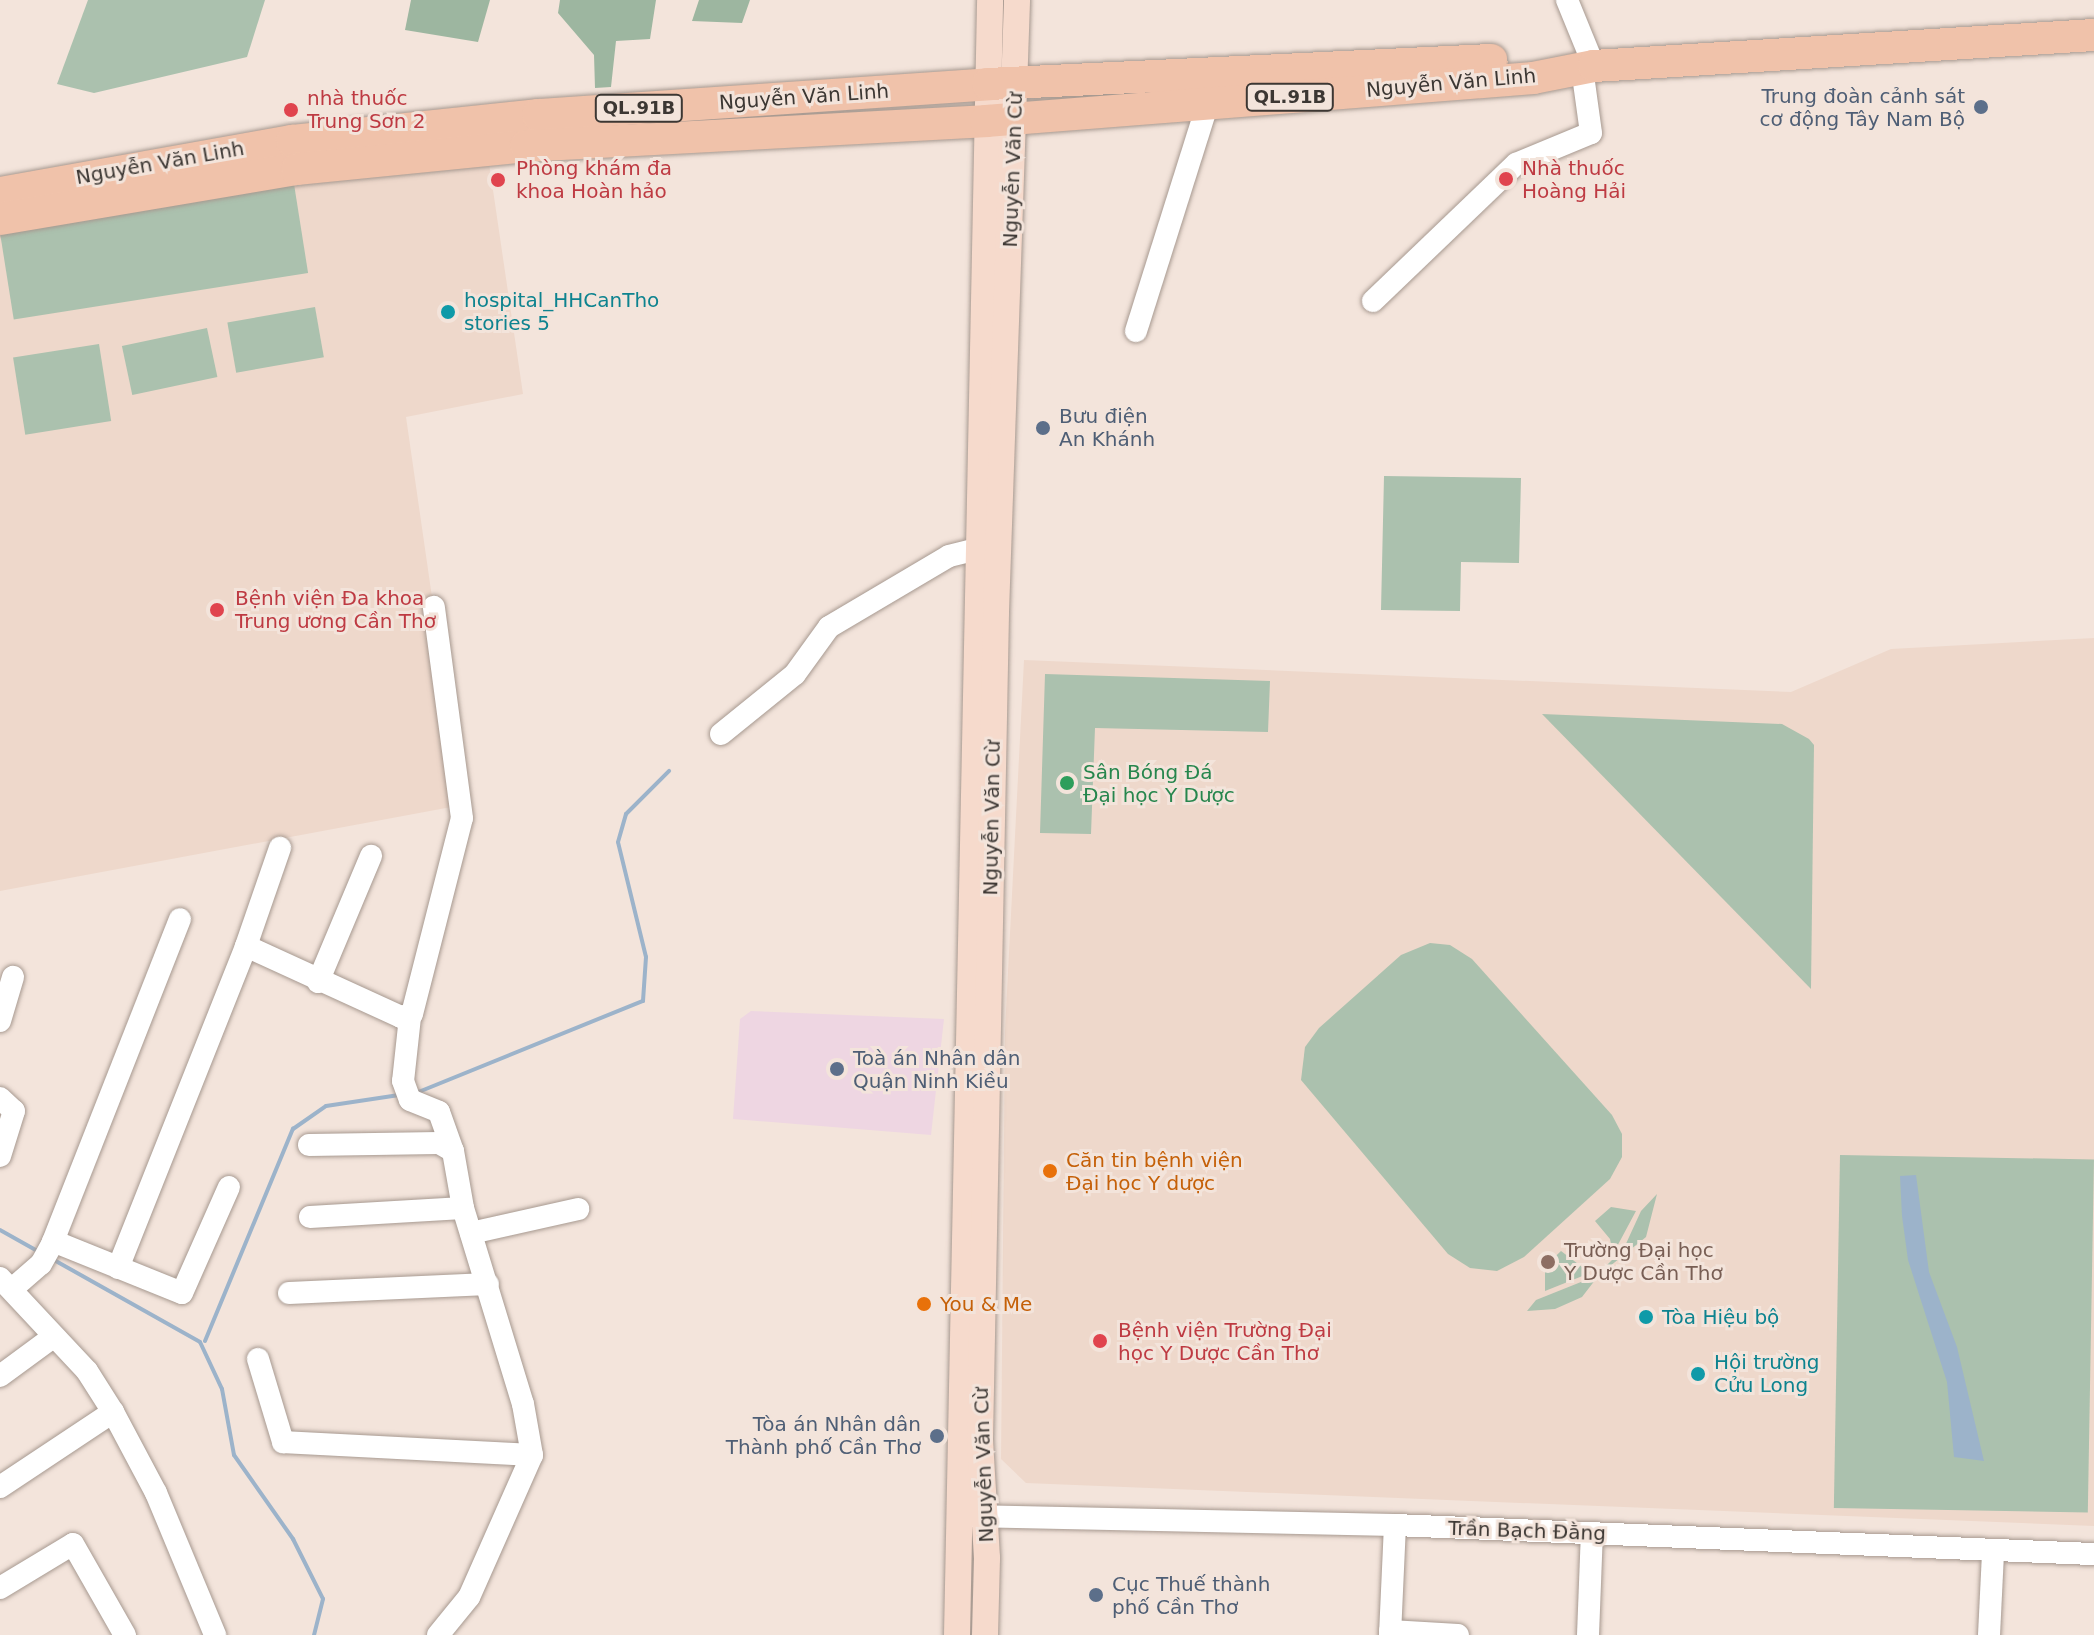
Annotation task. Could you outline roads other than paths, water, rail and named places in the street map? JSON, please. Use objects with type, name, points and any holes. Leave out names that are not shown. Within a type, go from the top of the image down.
[{"type":"highway","name":"Nguyễn Văn Linh","points":[[0,219],[294,155],[1001,120],[1533,78],[1580,68],[2094,35]]},
{"type":"highway","name":"Nguyễn Văn Linh","points":[[0,193],[294,155],[538,115],[1002,84],[1533,58],[1580,68]]},
{"type":"main road","name":"Nguyễn Văn Cừ","points":[[990,0],[1002,84]]},
{"type":"main road","name":"Nguyễn Văn Cừ","points":[[957,1635],[971,1516],[995,667],[1002,84],[1017,0]]},
{"type":"main road","name":"Nguyễn Văn Cừ","points":[[985,1635],[971,1516],[977,549],[1001,120]]},
{"type":"street","points":[[1373,301],[1516,164],[1591,133],[1567,0]]},
{"type":"street","points":[[1136,331],[1208,103]]},
{"type":"street","points":[[721,734],[795,674],[829,627],[949,556],[977,549]]},
{"type":"street","points":[[434,607],[462,818],[410,1017],[406,1090],[439,1112],[453,1151],[463,1208],[523,1404],[532,1455],[469,1597],[438,1635]]},
{"type":"street","points":[[118,1268],[246,946],[280,848]]},
{"type":"street","points":[[318,982],[371,856]]},
{"type":"street","points":[[180,919],[50,1248],[6,1283],[87,1371],[113,1412],[156,1493],[215,1635]]},
{"type":"street","points":[[246,946],[318,982],[410,1017]]},
{"type":"street","points":[[0,1021],[13,977]]},
{"type":"street","points":[[0,1098],[14,1111],[0,1156]]},
{"type":"street","points":[[309,1145],[439,1143],[453,1151]]},
{"type":"street","points":[[50,1248],[118,1268],[174,1293],[186,1290],[229,1187]]},
{"type":"street","points":[[310,1217],[463,1208]]},
{"type":"street","points":[[471,1233],[578,1209]]},
{"type":"street","points":[[289,1293],[488,1284]]},
{"type":"street","points":[[0,1376],[53,1337]]},
{"type":"street","points":[[258,1359],[283,1442],[532,1455]]},
{"type":"street","points":[[0,1487],[113,1412]]},
{"type":"street","name":"Trần Bạch Đằng","points":[[971,1516],[1395,1525],[1993,1553],[2094,1554]]},
{"type":"street","points":[[1395,1525],[1390,1633],[1458,1635]]},
{"type":"street","points":[[1588,1635],[1592,1533]]},
{"type":"street","points":[[0,1588],[73,1544],[125,1635]]},
{"type":"street","points":[[1989,1635],[1993,1553]]},
{"type":"water","points":[[1916,1175],[1929,1272],[1957,1347],[1984,1461],[1954,1457],[1947,1382],[1908,1260],[1902,1216],[1900,1176]]},
{"type":"waterway","points":[[416,1093],[643,1001],[646,957],[618,842],[626,814],[669,771]]},
{"type":"waterway","points":[[205,1341],[293,1129],[326,1106],[399,1095]]},
{"type":"waterway","points":[[0,1230],[39,1252]]},
{"type":"waterway","points":[[54,1260],[200,1342],[222,1389],[234,1455],[293,1539],[323,1599],[314,1635]]},
{"type":"place","name":"Trung đoàn cảnh sát cơ động Tây Nam Bộ","points":[[1981,107]]},
{"type":"place","name":"nhà thuốc Trung Sơn 2","points":[[291,110]]},
{"type":"place","name":"Nhà thuốc Hoàng Hải","points":[[1506,179]]},
{"type":"place","name":"Phòng khám đa khoa Hoàn hảo","points":[[498,180]]},
{"type":"place","name":"hospital_HHCanTho stories 5","points":[[448,312]]},
{"type":"place","name":"Bưu điện An Khánh","points":[[1043,428]]},
{"type":"place","name":"Bệnh viện Đa khoa Trung ương Cần Thơ","points":[[217,610]]},
{"type":"place","name":"Sân Bóng Đá Đại học Y Dược","points":[[1067,783]]},
{"type":"place","name":"Toà án Nhân dân Quận Ninh Kiều","points":[[837,1069]]},
{"type":"place","name":"Căn tin bệnh viện Đại học Y dược","points":[[1050,1171]]},
{"type":"place","name":"Trường Đại học Y Dược Cần Thơ","points":[[1548,1262]]},
{"type":"place","name":"You & Me","points":[[924,1304]]},
{"type":"place","name":"Tòa Hiệu bộ","points":[[1646,1317]]},
{"type":"place","name":"Bệnh viện Trường Đại học Y Dược Cần Thơ","points":[[1100,1341]]},
{"type":"place","name":"Hội trường Cửu Long","points":[[1698,1374]]},
{"type":"place","name":"Tòa án Nhân dân Thành phố Cần Thơ","points":[[937,1436]]},
{"type":"place","name":"Cục Thuế thành phố Cần Thơ","points":[[1096,1595]]}]
